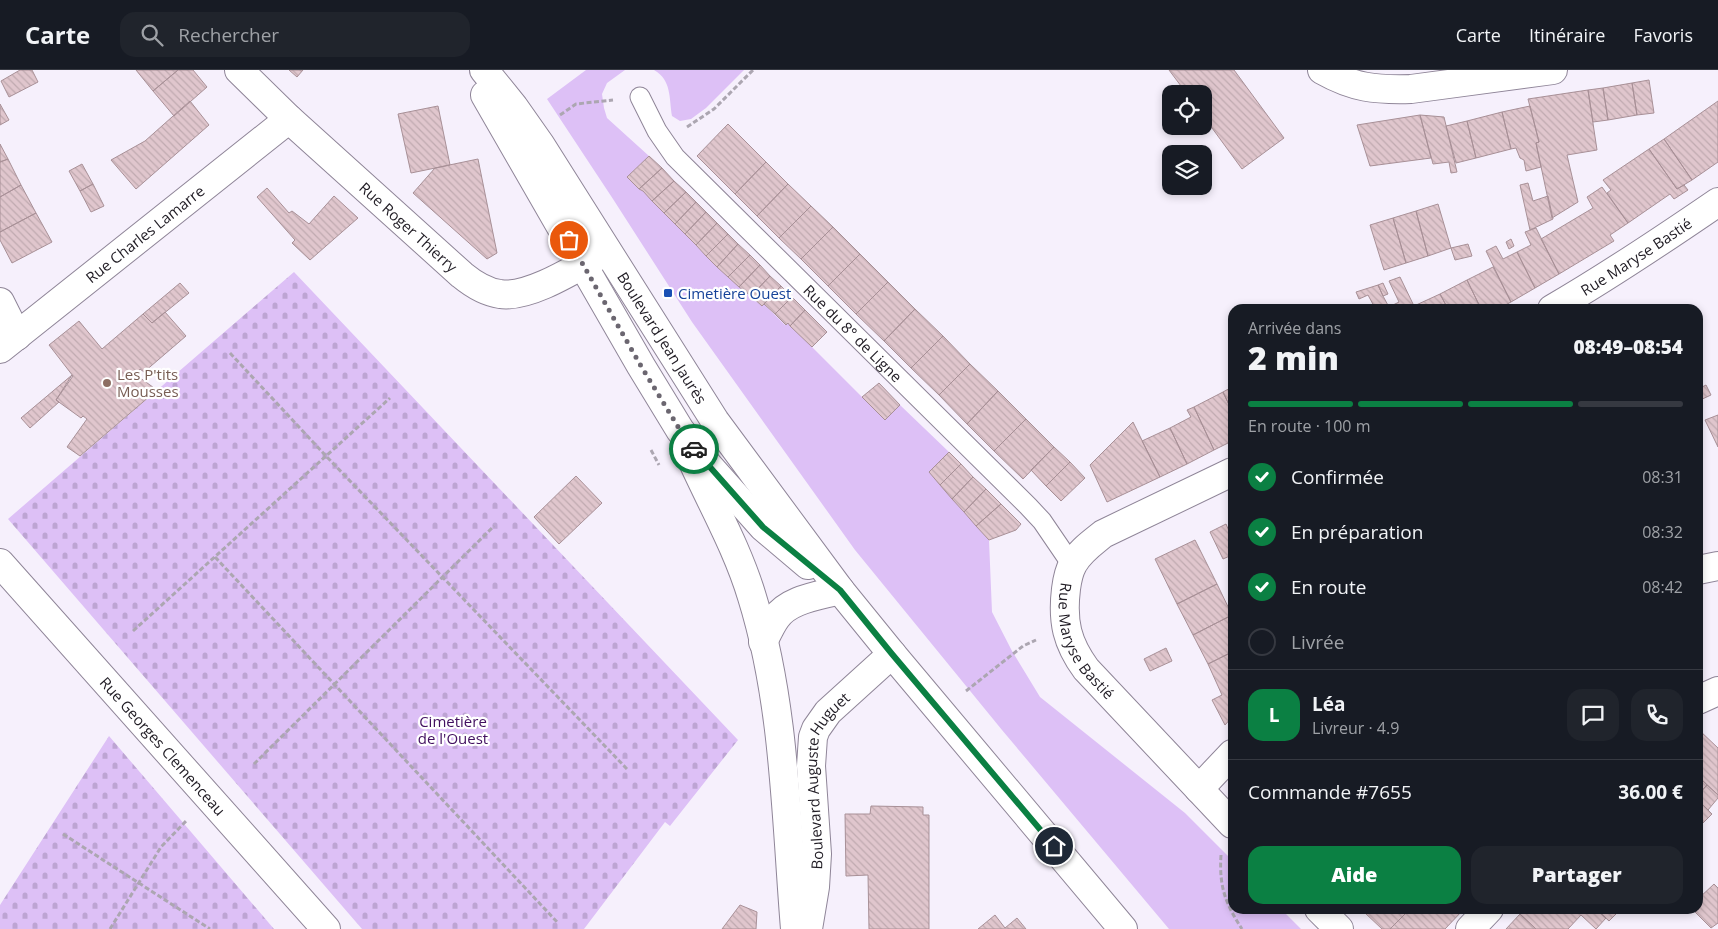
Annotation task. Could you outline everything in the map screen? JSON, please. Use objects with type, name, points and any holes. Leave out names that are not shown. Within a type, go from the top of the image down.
[{"type":"street","name":"Rue Roger Thierry","points":[[239,70],[289,119],[462,274],[482,289],[501,295],[520,293],[540,286],[607,251]]},
{"type":"street","name":"Boulevard Jean Jaurès","points":[[470,70],[671,416],[698,454],[763,527],[840,590]]},
{"type":"street","name":"Boulevard Jean Jaurès","points":[[484,70],[535,137],[715,421],[840,590]]},
{"type":"street","points":[[1322,70],[1336,78],[1367,88],[1389,90],[1411,90],[1535,71]]},
{"type":"street","name":"Rue Charles Lamarre","points":[[9,342],[289,119]]},
{"type":"street","name":"Rue Maryse Bastié","points":[[1560,304],[1651,248],[1718,202]]},
{"type":"street","points":[[0,302],[9,342]]},
{"type":"street","name":"Boulevard Auguste Huguet","points":[[671,416],[742,568],[763,642],[774,699],[781,751],[795,929]]},
{"type":"street","name":"Rue Maryse Bastié","points":[[1228,474],[1103,534],[1081,552],[1072,565],[1067,581],[1064,612],[1065,627],[1071,644],[1086,669],[1228,819]]},
{"type":"street","name":"Rue Georges Clemenceau","points":[[0,563],[210,796],[326,929]]},
{"type":"street","points":[[1703,569],[1718,566]]},
{"type":"street","points":[[763,642],[776,618],[784,609],[800,601],[840,590],[1123,929]]},
{"type":"street","name":"Boulevard Auguste Huguet","points":[[808,929],[815,888],[817,854],[811,766],[813,737],[816,729],[828,712],[892,654]]},
{"type":"street","points":[[1703,698],[1718,691]]},
{"type":"street","points":[[1199,789],[1228,758]]},
{"type":"street","points":[[1324,914],[1339,929]]},
{"type":"street","points":[[1470,929],[1484,914]]},
{"type":"lane","name":"Rue du 8° de Ligne","points":[[640,97],[663,141],[675,157],[1028,506],[1042,521],[1072,565]]},
{"type":"path","points":[[663,141],[698,121],[714,109],[753,70]]},
{"type":"path","points":[[554,119],[576,104],[640,97]]},
{"type":"path","points":[[230,352],[326,456],[627,769]]},
{"type":"path","points":[[133,631],[390,398]]},
{"type":"path","points":[[254,764],[494,526]]},
{"type":"path","points":[[215,557],[558,923]]},
{"type":"path","points":[[940,712],[1023,646],[1065,627]]},
{"type":"path","points":[[110,929],[161,848],[210,796]]},
{"type":"path","points":[[63,834],[210,929]]},
{"type":"path","points":[[1228,835],[1221,856],[1220,880],[1228,905]]},
{"type":"path","points":[[1232,914],[1242,929]]},
{"type":"green space","points":[[586,70],[625,70],[607,83],[602,94],[607,118],[649,156],[627,177],[717,267],[762,306],[764,304],[785,325],[788,323],[885,420],[900,405],[949,452],[929,472],[989,540],[992,612],[1012,651],[1040,697],[1185,813],[1228,856],[1228,914],[1286,914],[1301,929],[1169,929],[1002,730],[855,550],[692,322],[547,99]]},
{"type":"green space","points":[[654,70],[744,70],[706,108],[691,119],[680,121],[672,116],[667,84],[660,74]]},
{"type":"green space","name":"Cimetière de l'Ouest","points":[[294,272],[738,740],[670,826],[665,822],[584,929],[362,929],[8,519]]},
{"type":"green space","points":[[109,736],[274,929],[0,929],[0,905]]},
{"type":"building","points":[[20,70],[32,70],[38,82],[9,97],[1,81]]},
{"type":"building","points":[[136,70],[178,70],[153,91]]},
{"type":"building","points":[[178,70],[193,70],[207,87],[174,116],[153,91]]},
{"type":"building","points":[[289,70],[303,70],[297,77]]},
{"type":"building","points":[[1169,70],[1234,70],[1284,138],[1242,169],[1212,128],[1212,85],[1180,85]]},
{"type":"building","points":[[1649,80],[1654,113],[1637,115],[1632,83]]},
{"type":"building","points":[[1632,83],[1637,115],[1608,120],[1603,88]]},
{"type":"building","points":[[1603,88],[1608,120],[1593,122],[1588,90]]},
{"type":"building","points":[[1588,90],[1597,150],[1567,155],[1578,202],[1552,218],[1536,143],[1539,142],[1528,99]]},
{"type":"building","points":[[190,101],[209,125],[136,189],[111,160],[145,141]]},
{"type":"building","points":[[1718,101],[1718,162],[1692,180],[1664,139]]},
{"type":"building","points":[[0,104],[9,120],[0,125]]},
{"type":"building","points":[[438,106],[450,165],[411,173],[398,114]]},
{"type":"building","points":[[1530,106],[1539,142],[1536,143],[1541,167],[1526,171],[1524,160],[1520,158],[1516,148],[1511,149],[1502,112]]},
{"type":"building","points":[[1502,112],[1511,149],[1476,158],[1467,121]]},
{"type":"building","points":[[1420,115],[1431,158],[1370,166],[1357,125]]},
{"type":"building","points":[[1420,115],[1444,117],[1457,172],[1451,173],[1449,162],[1433,164]]},
{"type":"building","points":[[1467,121],[1476,158],[1456,163],[1446,126]]},
{"type":"building","points":[[728,124],[766,162],[735,194],[697,156]]},
{"type":"building","points":[[1664,139],[1692,180],[1677,189],[1649,149]]},
{"type":"building","points":[[0,144],[8,159],[0,162]]},
{"type":"building","points":[[1649,149],[1677,189],[1684,185],[1688,190],[1674,199],[1670,194],[1628,223],[1607,193],[1611,190],[1603,180]]},
{"type":"building","points":[[649,156],[662,168],[639,189],[627,177]]},
{"type":"building","points":[[8,159],[21,185],[0,197],[0,162]]},
{"type":"building","points":[[478,159],[497,253],[487,259],[413,193],[435,168]]},
{"type":"building","points":[[766,162],[788,184],[757,216],[735,194]]},
{"type":"building","points":[[82,164],[93,184],[80,191],[69,171]]},
{"type":"building","points":[[662,168],[674,181],[652,201],[639,189]]},
{"type":"building","points":[[674,181],[686,192],[664,213],[652,201]]},
{"type":"building","points":[[1528,183],[1533,201],[1548,196],[1553,219],[1530,230],[1520,185]]},
{"type":"building","points":[[93,184],[104,206],[91,212],[80,191]]},
{"type":"building","points":[[788,184],[811,206],[779,238],[757,216]]},
{"type":"building","points":[[21,185],[36,213],[0,232],[0,197]]},
{"type":"building","points":[[1602,187],[1628,223],[1610,235],[1614,241],[1559,274],[1541,239],[1593,208],[1587,197]]},
{"type":"building","points":[[267,188],[289,213],[292,211],[309,224],[334,196],[358,218],[310,260],[292,243],[295,240],[257,197]]},
{"type":"building","points":[[686,192],[696,202],[675,224],[664,213]]},
{"type":"building","points":[[696,202],[706,212],[685,234],[675,224]]},
{"type":"building","points":[[1438,204],[1451,248],[1428,256],[1416,211]]},
{"type":"building","points":[[811,206],[833,227],[801,259],[779,238]]},
{"type":"building","points":[[1416,211],[1428,256],[1406,263],[1393,218]]},
{"type":"building","points":[[706,212],[717,223],[696,245],[685,234]]},
{"type":"building","points":[[36,213],[52,242],[12,263],[0,240],[0,232]]},
{"type":"building","points":[[1393,218],[1406,263],[1384,270],[1370,225]]},
{"type":"building","points":[[717,223],[728,234],[706,256],[696,245]]},
{"type":"building","points":[[833,227],[860,254],[828,286],[801,259]]},
{"type":"building","points":[[1536,228],[1559,274],[1535,288],[1517,252],[1531,245],[1525,232]]},
{"type":"building","points":[[728,234],[738,244],[717,267],[706,256]]},
{"type":"building","points":[[1511,239],[1514,246],[1509,249],[1506,242]]},
{"type":"building","points":[[738,244],[750,255],[728,277],[717,267]]},
{"type":"building","points":[[1468,244],[1472,256],[1455,260],[1451,248]]},
{"type":"building","points":[[1496,246],[1503,259],[1517,252],[1535,288],[1511,302],[1486,251]]},
{"type":"building","points":[[860,254],[888,282],[856,314],[828,286]]},
{"type":"building","points":[[750,255],[760,265],[739,287],[728,277]]},
{"type":"building","points":[[760,265],[770,276],[751,296],[739,287]]},
{"type":"building","points":[[1493,267],[1511,302],[1507,304],[1479,304],[1467,280]]},
{"type":"building","points":[[770,276],[781,286],[762,306],[751,296]]},
{"type":"building","points":[[1400,277],[1413,304],[1395,304],[1399,302],[1389,281]]},
{"type":"building","points":[[1467,280],[1479,304],[1445,304],[1440,294]]},
{"type":"building","points":[[888,282],[915,309],[884,341],[856,314]]},
{"type":"building","points":[[180,283],[189,293],[152,323],[143,314]]},
{"type":"building","points":[[1383,283],[1388,294],[1383,296],[1378,285]]},
{"type":"building","points":[[1378,285],[1387,304],[1373,304],[1368,295],[1359,299],[1356,292]]},
{"type":"building","points":[[781,286],[792,297],[775,314],[764,304]]},
{"type":"building","points":[[1440,294],[1445,304],[1418,304]]},
{"type":"building","points":[[792,297],[805,310],[790,326],[788,323],[786,325],[775,314]]},
{"type":"building","points":[[915,309],[943,336],[911,368],[884,341]]},
{"type":"building","points":[[805,310],[827,332],[812,347],[790,326]]},
{"type":"building","name":"Les P'tits Mousses","points":[[165,312],[186,336],[144,372],[140,369],[136,375],[157,390],[80,456],[67,447],[87,419],[83,416],[81,418],[56,400],[73,376],[49,345],[79,321],[102,349],[143,314],[152,323]]},
{"type":"building","points":[[943,336],[970,364],[939,395],[911,368]]},
{"type":"building","points":[[970,364],[998,391],[967,424],[939,395]]},
{"type":"building","points":[[72,375],[56,400],[59,402],[30,428],[21,418]]},
{"type":"building","points":[[879,383],[900,405],[885,420],[862,397]]},
{"type":"building","points":[[1706,385],[1711,395],[1703,399],[1703,386]]},
{"type":"building","points":[[1228,389],[1228,403],[1223,392]]},
{"type":"building","points":[[998,391],[1026,419],[994,451],[967,424]]},
{"type":"building","points":[[1223,392],[1228,403],[1228,443],[1214,450],[1194,407]]},
{"type":"building","points":[[1194,407],[1214,450],[1187,464],[1170,428],[1191,417],[1187,410]]},
{"type":"building","points":[[1718,415],[1718,447],[1705,420]]},
{"type":"building","points":[[1026,419],[1054,447],[1023,479],[994,451]]},
{"type":"building","points":[[1133,422],[1160,477],[1107,502],[1090,465]]},
{"type":"building","points":[[1170,428],[1187,464],[1160,477],[1142,441]]},
{"type":"building","points":[[1054,447],[1070,462],[1046,486],[1031,470]]},
{"type":"building","points":[[949,452],[961,464],[940,485],[929,472]]},
{"type":"building","points":[[1070,462],[1085,478],[1061,501],[1046,486]]},
{"type":"building","points":[[961,464],[973,477],[952,499],[940,485]]},
{"type":"building","points":[[576,476],[602,503],[559,544],[534,517]]},
{"type":"building","points":[[973,477],[986,489],[964,512],[952,499]]},
{"type":"building","points":[[986,489],[1001,504],[976,526],[964,512]]},
{"type":"building","points":[[1001,504],[1021,524],[1016,530],[989,540],[976,526]]},
{"type":"building","points":[[1226,524],[1228,529],[1228,557],[1223,559],[1210,532]]},
{"type":"building","points":[[1195,540],[1217,584],[1177,604],[1155,559]]},
{"type":"building","points":[[1217,584],[1228,607],[1228,617],[1193,635],[1177,604]]},
{"type":"building","points":[[1228,617],[1228,654],[1208,664],[1193,635]]},
{"type":"building","points":[[1166,648],[1172,661],[1150,671],[1144,659]]},
{"type":"building","points":[[1228,654],[1228,722],[1225,725],[1212,700],[1222,695],[1208,664]]},
{"type":"building","points":[[1703,734],[1718,748],[1718,795],[1703,781]]},
{"type":"building","points":[[1703,781],[1707,785],[1703,789]]},
{"type":"building","points":[[1707,785],[1718,795],[1718,798],[1708,810],[1703,805],[1703,789]]},
{"type":"building","points":[[1703,805],[1712,814],[1703,823]]},
{"type":"building","points":[[871,806],[923,807],[923,815],[929,815],[929,929],[869,929],[868,875],[846,876],[845,814],[870,814]]},
{"type":"building","points":[[1714,884],[1718,888],[1718,923],[1711,928],[1697,914],[1703,914],[1703,894]]},
{"type":"building","points":[[740,905],[757,912],[756,929],[722,929]]},
{"type":"building","points":[[1366,914],[1405,914],[1390,929],[1382,929]]},
{"type":"building","points":[[1405,914],[1459,914],[1445,929],[1390,929]]},
{"type":"building","points":[[1520,914],[1602,914],[1606,918],[1596,929],[1581,915],[1568,929],[1536,929]]},
{"type":"building","points":[[1520,914],[1536,929],[1506,929]]},
{"type":"building","points":[[1601,914],[1616,914],[1609,921]]},
{"type":"building","points":[[995,915],[1005,928],[1017,918],[1026,929],[978,929]]},
{"type":"way so far","points":[[569,240],[641,366],[680,430],[694,449]]},
{"type":"place","name":"Cimetière Ouest","points":[[668,293]]},
{"type":"place","name":"Les P'tits Mousses","points":[[107,383]]},
{"type":"route","points":[[694,449],[763,527],[840,590],[1054,846]]}]
